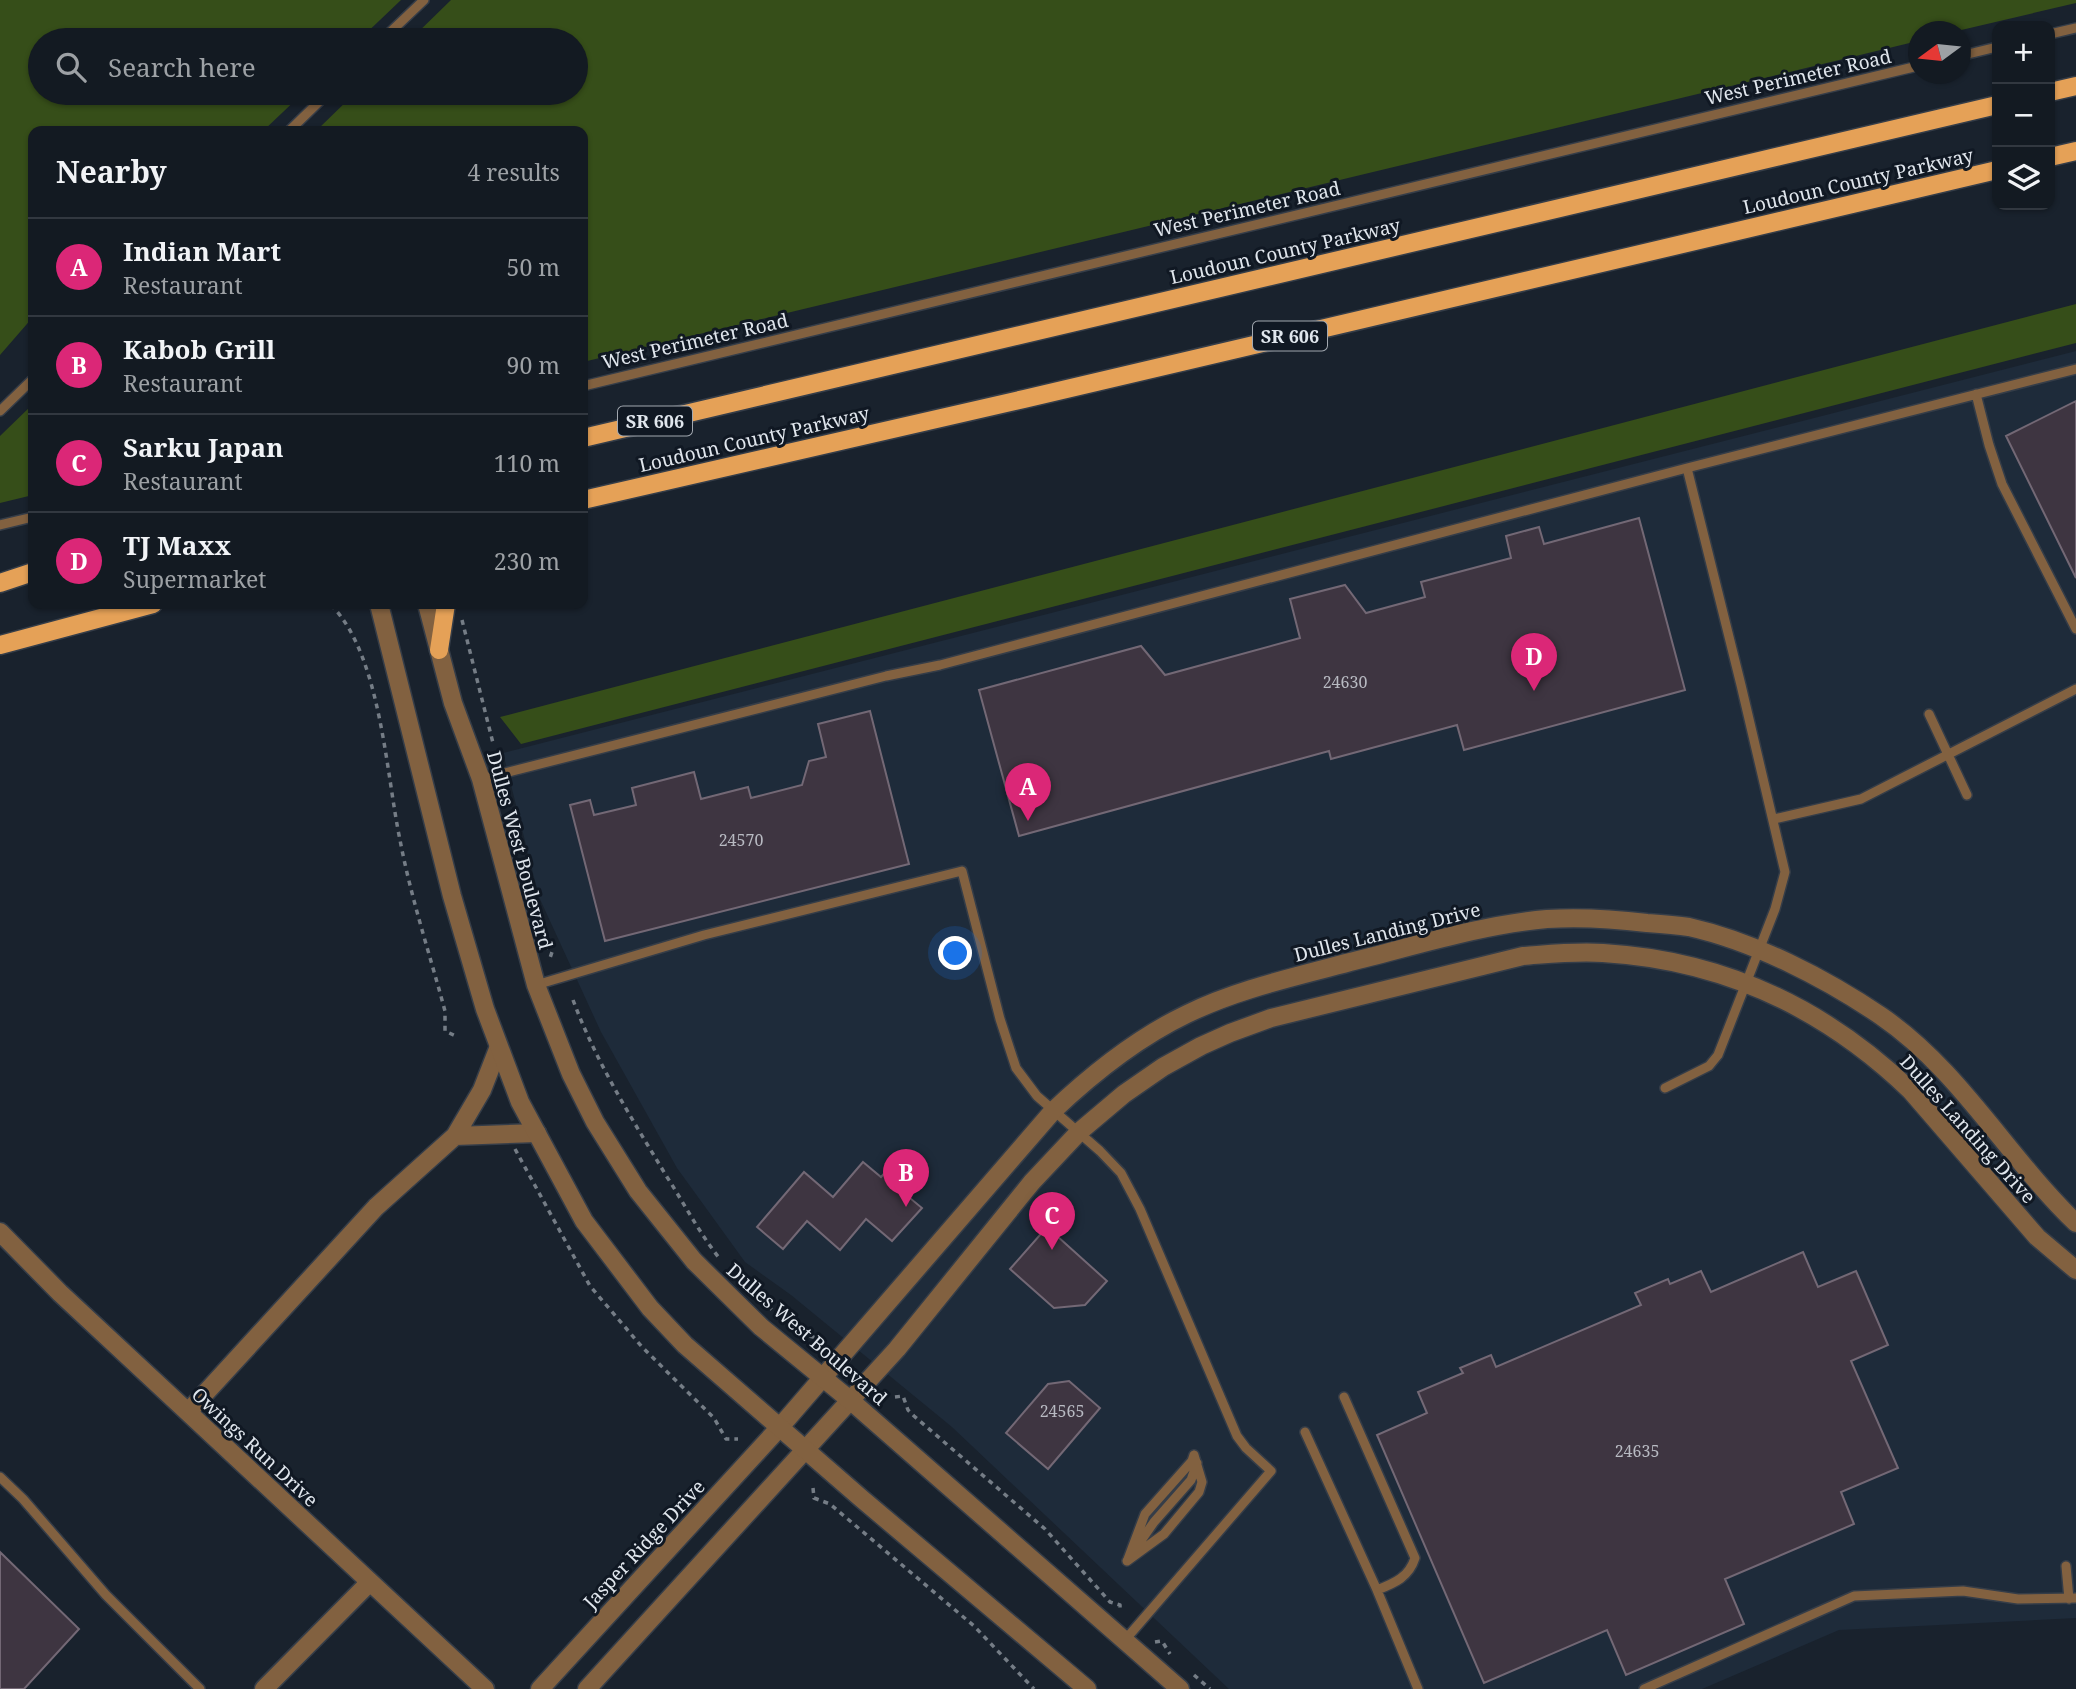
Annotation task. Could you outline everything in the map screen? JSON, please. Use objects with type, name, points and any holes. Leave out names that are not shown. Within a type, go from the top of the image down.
[{"type":"main road","points":[[2055,91],[2076,86]]},
{"type":"main road","name":"Loudoun County Parkway","points":[[588,437],[1992,106]]},
{"type":"main road","points":[[2055,156],[2076,151]]},
{"type":"main road","name":"Loudoun County Parkway","points":[[588,499],[1024,400],[1992,171]]},
{"type":"main road","points":[[0,583],[28,574]]},
{"type":"main road","points":[[0,645],[134,609]]},
{"type":"main road","points":[[439,650],[454,609]]},
{"type":"street","points":[[380,609],[468,958],[498,1049],[520,1102],[584,1221],[650,1308],[685,1345],[1087,1689]]},
{"type":"street","name":"Dulles West Boulevard","points":[[428,609],[453,703],[481,779],[536,985],[571,1074],[596,1122],[638,1191],[694,1261],[761,1327],[850,1400],[1180,1689]]},
{"type":"street","name":"Dulles Landing Drive","points":[[780,1427],[1053,1111],[1082,1083],[1138,1042],[1185,1014],[1237,994],[1461,934],[1547,919],[1595,918],[1689,928],[1758,950],[1795,966],[1857,1000],[1884,1018],[1933,1060],[2027,1172],[2076,1223]]},
{"type":"street","name":"Dulles Landing Drive","points":[[806,1450],[897,1349],[1032,1182],[1079,1132],[1163,1067],[1230,1033],[1271,1018],[1523,956],[1588,953],[1638,956],[1672,962],[1746,982],[1804,1010],[1865,1049],[1890,1070],[2037,1237],[2076,1270]]},
{"type":"street","points":[[188,1412],[376,1207],[455,1136],[482,1090],[498,1049]]},
{"type":"street","points":[[455,1136],[537,1133]]},
{"type":"street","name":"Owings Run Drive","points":[[0,1232],[69,1301],[485,1689]]},
{"type":"street","name":"Jasper Ridge Drive","points":[[540,1689],[780,1427]]},
{"type":"street","points":[[587,1689],[806,1450]]},
{"type":"street","points":[[264,1689],[369,1583]]},
{"type":"lane","points":[[395,28],[424,0]]},
{"type":"lane","points":[[2055,33],[2076,28]]},
{"type":"lane","points":[[1971,54],[1992,48]]},
{"type":"lane","name":"West Perimeter Road","points":[[588,385],[1908,69]]},
{"type":"lane","points":[[294,126],[316,105]]},
{"type":"lane","points":[[481,779],[886,676],[940,665],[1687,468],[2076,369]]},
{"type":"lane","points":[[0,411],[28,384]]},
{"type":"lane","points":[[1976,394],[2002,484],[2076,629]]},
{"type":"lane","points":[[1665,1088],[1709,1066],[1718,1055],[1778,899],[1785,872],[1687,468]]},
{"type":"lane","points":[[0,525],[28,518]]},
{"type":"lane","points":[[1774,819],[1861,799],[2076,690]]},
{"type":"lane","points":[[1929,715],[1967,795]]},
{"type":"lane","points":[[536,985],[704,935],[962,872],[1010,1055],[1024,1079],[1053,1111],[1110,1161],[1129,1186],[1237,1436],[1245,1448],[1271,1471],[1125,1640]]},
{"type":"lane","points":[[1344,1397],[1415,1558],[1411,1572],[1395,1583],[1377,1590]]},
{"type":"lane","points":[[1305,1432],[1377,1590],[1418,1689]]},
{"type":"lane","points":[[1195,1459],[1202,1482],[1199,1492],[1164,1534],[1127,1561],[1154,1522],[1191,1480],[1195,1459]]},
{"type":"lane","points":[[0,1477],[23,1499],[106,1595],[200,1689]]},
{"type":"lane","points":[[1644,1689],[1854,1596],[1963,1591],[2018,1599],[2072,1599],[2066,1566]]},
{"type":"path","points":[[334,609],[351,631],[369,680],[387,758],[400,841],[445,1011],[445,1031],[458,1037]]},
{"type":"path","points":[[454,609],[493,743]]},
{"type":"path","points":[[573,1000],[600,1063],[622,1104],[696,1225],[723,1262]]},
{"type":"path","points":[[507,1134],[590,1286],[642,1347],[714,1418],[726,1439],[738,1439]]},
{"type":"path","points":[[764,1302],[789,1325]]},
{"type":"path","points":[[798,1332],[804,1336],[818,1338],[819,1345]]},
{"type":"path","points":[[895,1397],[903,1396],[908,1410],[914,1416],[1045,1529],[1110,1602],[1120,1605],[1120,1613]]},
{"type":"path","points":[[813,1488],[814,1498],[835,1508],[974,1626],[1034,1689]]},
{"type":"shaded area","points":[[2076,351],[2076,1618],[1839,1630],[1702,1689],[1229,1689],[952,1427],[791,1295],[745,1262],[677,1168],[601,1032],[539,897],[503,753]]},
{"type":"green space","points":[[0,0],[401,0],[372,28],[28,28],[28,105],[290,105],[268,126],[28,126],[28,323],[0,355]]},
{"type":"green space","points":[[451,0],[2076,0],[2076,3],[1971,28],[1971,21],[1908,21],[1908,43],[588,361],[588,126],[321,126],[343,105],[588,105],[588,28],[422,28]]},
{"type":"green space","points":[[2076,304],[2076,343],[521,744],[500,717]]},
{"type":"green space","points":[[28,409],[28,496],[0,503],[0,436]]},
{"type":"building","points":[[2076,401],[2076,578],[2006,436]]},
{"type":"building","points":[[1639,518],[1685,690],[1464,750],[1457,725],[1331,759],[1329,751],[1019,836],[979,690],[1141,646],[1165,675],[1300,638],[1290,599],[1345,585],[1366,613],[1425,597],[1421,582],[1511,558],[1506,536],[1539,527],[1544,544]]},
{"type":"building","points":[[870,711],[909,864],[605,941],[570,805],[590,800],[594,815],[636,805],[632,788],[694,772],[701,799],[748,787],[751,798],[802,785],[809,761],[826,757],[818,724]]},
{"type":"building","points":[[863,1162],[881,1177],[891,1166],[913,1185],[905,1194],[922,1208],[892,1241],[866,1219],[840,1250],[807,1221],[783,1249],[757,1227],[804,1172],[833,1197]]},
{"type":"building","points":[[1047,1227],[1107,1281],[1085,1305],[1054,1308],[1010,1269]]},
{"type":"building","points":[[1803,1252],[1818,1287],[1856,1271],[1888,1345],[1851,1361],[1898,1468],[1841,1492],[1854,1524],[1725,1579],[1744,1624],[1626,1675],[1607,1630],[1484,1683],[1377,1435],[1427,1413],[1418,1392],[1463,1373],[1460,1368],[1491,1355],[1496,1367],[1641,1305],[1635,1293],[1668,1279],[1670,1284],[1701,1271],[1711,1292]]},
{"type":"building","points":[[1069,1381],[1100,1408],[1048,1469],[1006,1433],[1048,1384]]},
{"type":"building","points":[[0,1552],[79,1629],[24,1689],[0,1689]]},
{"type":"place","name":"TJ Maxx","points":[[1534,691]]},
{"type":"place","name":"Indian Mart","points":[[1028,821]]},
{"type":"place","name":"Kabob Grill","points":[[906,1207]]},
{"type":"place","name":"Sarku Japan","points":[[1052,1250]]}]
